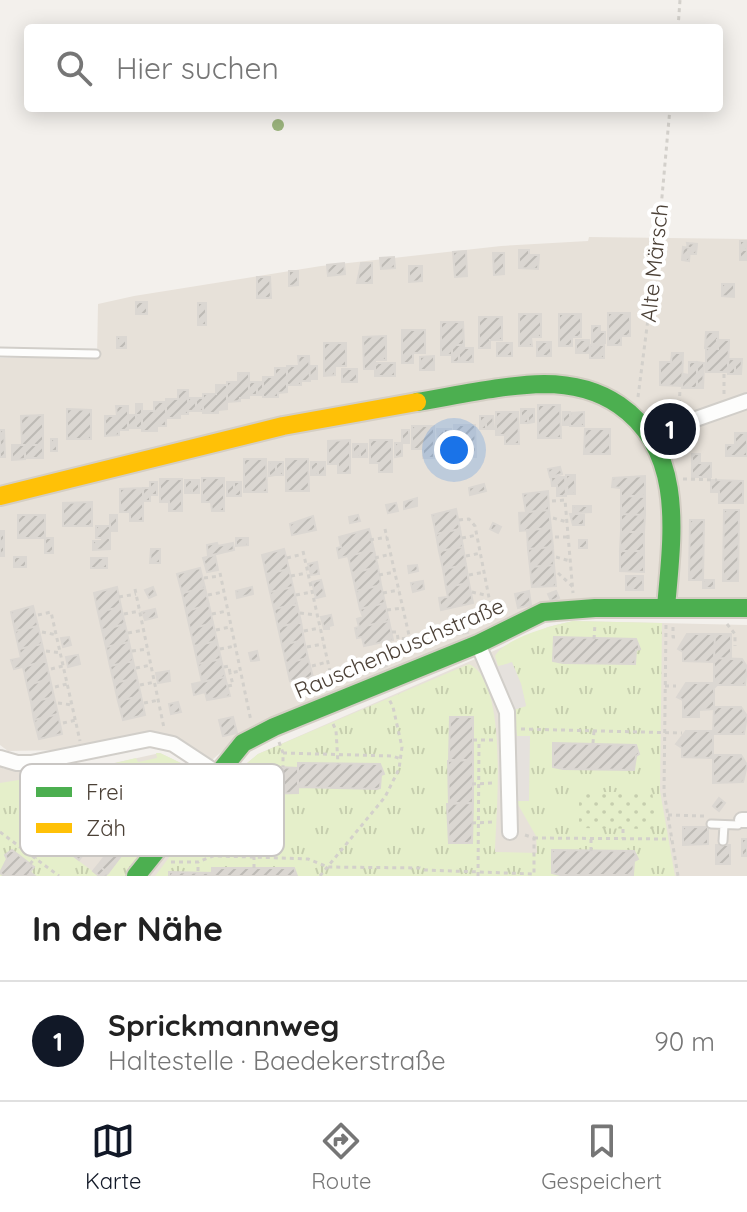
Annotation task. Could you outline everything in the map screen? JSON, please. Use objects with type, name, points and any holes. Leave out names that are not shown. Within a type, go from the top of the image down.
[{"type":"street","points":[[0,496],[283,426],[511,386],[547,382],[570,384],[615,401],[654,437],[667,478],[669,543],[666,607]]},
{"type":"street","points":[[654,437],[747,401]]},
{"type":"street","name":"Rauschenbuschstraße","points":[[225,764],[243,743],[274,727],[478,644],[543,612],[666,607],[747,608]]},
{"type":"street","points":[[478,644],[503,698],[510,734],[510,826]]},
{"type":"street","points":[[0,758],[31,763],[139,740],[163,740],[204,764]]},
{"type":"lane","points":[[0,352],[96,354]]},
{"type":"lane","points":[[711,824],[738,825],[745,820]]},
{"type":"lane","points":[[723,841],[724,825]]},
{"type":"path","points":[[678,24],[680,0]]},
{"type":"path","name":"Alte Märsch","points":[[635,417],[658,241],[670,112]]},
{"type":"path","points":[[724,374],[724,409]]},
{"type":"path","points":[[679,425],[680,388]]},
{"type":"path","points":[[667,478],[717,480]]},
{"type":"path","points":[[552,501],[565,500],[574,609]]},
{"type":"path","points":[[553,518],[567,522]]},
{"type":"path","points":[[459,520],[469,519],[475,526],[497,633]]},
{"type":"path","points":[[385,529],[416,669]]},
{"type":"path","points":[[462,538],[477,535]]},
{"type":"path","points":[[370,540],[387,537]]},
{"type":"path","points":[[555,537],[568,537]]},
{"type":"path","points":[[287,558],[303,553],[327,662],[338,764]]},
{"type":"path","points":[[466,556],[481,553]]},
{"type":"path","points":[[375,558],[391,554]]},
{"type":"path","points":[[556,557],[570,561]]},
{"type":"path","points":[[379,575],[395,572]]},
{"type":"path","points":[[469,575],[485,572]]},
{"type":"path","points":[[291,576],[307,573]]},
{"type":"path","points":[[558,573],[573,587]]},
{"type":"path","points":[[204,578],[220,574],[254,737]]},
{"type":"path","points":[[383,593],[399,590]]},
{"type":"path","points":[[119,597],[135,592],[164,725],[163,740]]},
{"type":"path","points":[[208,595],[223,592]]},
{"type":"path","points":[[296,595],[312,592]]},
{"type":"path","points":[[472,592],[489,596]]},
{"type":"path","points":[[666,607],[664,792],[678,876]]},
{"type":"path","points":[[387,610],[403,608]]},
{"type":"path","points":[[124,614],[140,611]]},
{"type":"path","points":[[212,614],[227,611]]},
{"type":"path","points":[[38,615],[51,612],[83,752]]},
{"type":"path","points":[[300,613],[317,615]]},
{"type":"path","points":[[216,630],[230,627]]},
{"type":"path","points":[[304,631],[320,628]]},
{"type":"path","points":[[128,633],[144,630]]},
{"type":"path","points":[[42,632],[57,635]]},
{"type":"path","points":[[392,632],[397,632],[398,639],[410,638]]},
{"type":"path","points":[[307,647],[323,644]]},
{"type":"path","points":[[220,649],[235,646]]},
{"type":"path","points":[[132,651],[148,649]]},
{"type":"path","points":[[46,651],[61,653]]},
{"type":"path","points":[[312,666],[327,662]]},
{"type":"path","points":[[136,668],[151,665]]},
{"type":"path","points":[[51,669],[63,666]]},
{"type":"path","points":[[224,667],[229,666],[233,685],[228,686]]},
{"type":"path","points":[[230,673],[240,671]]},
{"type":"path","points":[[140,685],[155,682]]},
{"type":"path","points":[[320,876],[385,797],[401,759],[402,747],[393,707],[380,683]]},
{"type":"path","points":[[55,687],[67,684]]},
{"type":"path","points":[[665,686],[676,686]]},
{"type":"path","points":[[144,703],[159,700]]},
{"type":"path","points":[[58,703],[72,705]]},
{"type":"path","points":[[63,723],[76,720]]},
{"type":"path","points":[[274,727],[283,753],[283,764]]},
{"type":"path","points":[[593,743],[594,731]]},
{"type":"path","points":[[473,740],[510,734],[594,731],[682,733]]},
{"type":"path","points":[[478,874],[479,740]]},
{"type":"path","points":[[283,753],[338,753],[401,759]]},
{"type":"path","points":[[472,784],[510,781]]},
{"type":"path","points":[[472,823],[510,826],[534,838],[672,839]]},
{"type":"path","points":[[623,829],[623,839]]},
{"type":"path","points":[[0,832],[20,846]]},
{"type":"path","points":[[142,869],[198,862],[213,856],[308,859],[328,867],[420,868],[425,873],[534,875],[534,838]]},
{"type":"path","points":[[591,839],[591,851]]},
{"type":"path","points":[[30,864],[36,857],[59,876]]},
{"type":"path","points":[[254,857],[254,868]]},
{"type":"path","points":[[198,862],[198,871]]},
{"type":"shaded area","points":[[589,237],[747,239],[747,603],[589,603],[243,734],[207,764],[171,736],[148,732],[63,750],[8,751],[0,745],[0,358],[97,358],[98,304],[134,296],[321,266],[501,246],[588,241]]},
{"type":"shaded area","points":[[573,621],[747,625],[747,876],[0,876],[0,766],[20,769],[20,856],[284,856],[284,764],[246,764],[258,754],[548,627]]},
{"type":"shaded area","points":[[512,662],[526,706],[513,710],[497,667]]},
{"type":"shaded area","points":[[515,736],[530,736],[529,801],[514,801]]},
{"type":"shaded area","points":[[160,753],[183,764],[110,764]]},
{"type":"green space","points":[[573,621],[662,623],[660,791],[675,876],[155,876],[170,856],[284,856],[284,764],[246,764],[258,754],[469,664],[482,676],[490,695],[495,721],[498,780],[495,852],[537,853],[536,836],[516,801],[529,801],[529,736],[517,736],[513,710],[526,706],[512,663],[498,666],[495,656],[500,649],[519,638]]},
{"type":"green space","points":[[156,753],[160,753],[183,764],[111,764],[136,758],[138,762],[157,758]]},
{"type":"green space","points":[[20,780],[20,856],[72,856],[99,876],[0,876],[0,783]]},
{"type":"green space","points":[[579,792],[652,792],[657,820],[653,829],[579,828]]},
{"type":"green space","points":[[122,856],[139,856],[125,876],[104,876]]},
{"type":"building","points":[[740,241],[747,241],[747,250],[740,250]]},
{"type":"building","points":[[687,243],[697,244],[696,254],[689,254]]},
{"type":"building","points":[[683,247],[690,248],[689,261],[682,260]]},
{"type":"building","points":[[519,250],[529,250],[529,255],[539,255],[538,269],[519,268]]},
{"type":"building","points":[[740,250],[747,250],[747,260],[740,260]]},
{"type":"building","points":[[466,251],[467,276],[455,277],[453,252]]},
{"type":"building","points":[[493,253],[504,253],[504,274],[494,275]]},
{"type":"building","points":[[394,257],[395,268],[381,269],[380,258]]},
{"type":"building","points":[[344,263],[345,274],[328,276],[327,265]]},
{"type":"building","points":[[361,263],[372,263],[372,283],[357,283]]},
{"type":"building","points":[[409,266],[422,266],[422,281],[409,282]]},
{"type":"building","points":[[289,271],[298,271],[298,285],[289,286]]},
{"type":"building","points":[[257,277],[270,277],[271,298],[257,298]]},
{"type":"building","points":[[722,284],[734,284],[734,297],[722,296]]},
{"type":"building","points":[[136,302],[147,302],[147,314],[136,314]]},
{"type":"building","points":[[198,303],[206,303],[206,325],[198,325]]},
{"type":"building","points":[[608,313],[630,313],[630,336],[621,336],[621,345],[608,345]]},
{"type":"building","points":[[519,314],[541,314],[541,337],[531,337],[532,346],[519,346]]},
{"type":"building","points":[[559,314],[581,314],[581,337],[572,337],[572,346],[559,346]]},
{"type":"building","points":[[479,317],[502,317],[502,340],[490,340],[490,348],[479,348]]},
{"type":"building","points":[[441,322],[463,322],[464,345],[452,345],[452,355],[441,355]]},
{"type":"building","points":[[592,326],[600,326],[600,332],[605,332],[605,343],[592,344]]},
{"type":"building","points":[[402,330],[425,330],[425,353],[413,353],[413,363],[402,363]]},
{"type":"building","points":[[706,332],[718,332],[718,349],[705,348]]},
{"type":"building","points":[[386,336],[386,360],[375,360],[375,369],[364,369],[363,337]]},
{"type":"building","points":[[117,337],[126,337],[126,348],[117,348]]},
{"type":"building","points":[[576,340],[589,340],[590,353],[576,353]]},
{"type":"building","points":[[717,340],[729,340],[728,372],[706,372],[706,348],[718,349]]},
{"type":"building","points":[[537,342],[551,342],[551,356],[537,356]]},
{"type":"building","points":[[324,343],[346,343],[346,366],[335,366],[335,375],[324,376]]},
{"type":"building","points":[[497,343],[512,343],[512,356],[497,356]]},
{"type":"building","points":[[452,345],[464,345],[464,348],[459,348],[459,362],[452,362]]},
{"type":"building","points":[[590,345],[604,345],[604,358],[590,358]]},
{"type":"building","points":[[459,348],[473,348],[473,362],[459,362]]},
{"type":"building","points":[[672,353],[683,353],[682,386],[660,385],[660,362],[671,362]]},
{"type":"building","points":[[298,356],[309,356],[310,381],[287,385],[287,366],[299,366]]},
{"type":"building","points":[[434,356],[434,370],[420,370],[420,357]]},
{"type":"building","points":[[728,359],[735,359],[735,374],[728,374]]},
{"type":"building","points":[[735,359],[742,359],[741,374],[735,374]]},
{"type":"building","points":[[689,362],[697,362],[697,388],[682,388],[683,374],[689,375]]},
{"type":"building","points":[[697,362],[704,363],[703,388],[697,388]]},
{"type":"building","points":[[375,363],[395,363],[395,376],[375,376]]},
{"type":"building","points":[[309,366],[317,366],[317,379],[310,379]]},
{"type":"building","points":[[275,368],[287,368],[287,392],[278,393],[278,397],[263,397],[263,377],[275,377]]},
{"type":"building","points":[[342,369],[357,369],[357,382],[342,382]]},
{"type":"building","points":[[238,373],[249,373],[249,398],[227,402],[227,382],[238,382]]},
{"type":"building","points":[[249,382],[257,382],[257,395],[249,395]]},
{"type":"building","points":[[257,382],[263,382],[263,395],[257,395]]},
{"type":"building","points":[[216,385],[227,385],[227,409],[218,410],[218,413],[203,413],[203,394],[216,394]]},
{"type":"building","points":[[178,390],[188,390],[188,414],[180,414],[180,418],[166,418],[166,399],[178,399]]},
{"type":"building","points":[[188,398],[196,398],[196,411],[188,411]]},
{"type":"building","points":[[196,398],[203,398],[203,411],[196,411]]},
{"type":"building","points":[[154,402],[166,402],[166,426],[157,426],[157,431],[142,431],[142,411],[154,411]]},
{"type":"building","points":[[136,404],[142,404],[142,415],[136,415]]},
{"type":"building","points":[[538,405],[560,405],[561,438],[538,438]]},
{"type":"building","points":[[116,406],[128,406],[128,430],[119,430],[119,435],[105,436],[105,416],[117,416]]},
{"type":"building","points":[[67,409],[91,410],[91,439],[67,439]]},
{"type":"building","points":[[521,409],[528,409],[528,423],[521,423]]},
{"type":"building","points":[[528,409],[534,409],[534,422],[528,423]]},
{"type":"building","points":[[496,412],[518,412],[519,444],[505,444],[505,435],[496,435]]},
{"type":"building","points":[[563,412],[570,412],[570,425],[563,425]]},
{"type":"building","points":[[584,412],[584,426],[570,426],[570,413]]},
{"type":"building","points":[[43,415],[43,445],[22,445],[21,416]]},
{"type":"building","points":[[128,415],[136,415],[136,428],[128,428]]},
{"type":"building","points":[[136,415],[142,415],[142,428],[136,428]]},
{"type":"building","points":[[480,416],[486,416],[486,429],[480,429]]},
{"type":"building","points":[[486,416],[493,416],[494,429],[486,429]]},
{"type":"building","points":[[454,425],[475,425],[476,457],[465,457],[465,448],[454,448]]},
{"type":"building","points":[[412,426],[434,426],[434,458],[423,458],[423,449],[412,449]]},
{"type":"building","points":[[437,429],[444,429],[444,442],[438,442]]},
{"type":"building","points":[[444,429],[451,429],[451,442],[444,442]]},
{"type":"building","points":[[585,429],[610,429],[610,454],[584,454]]},
{"type":"building","points":[[0,430],[4,430],[5,457],[0,457]]},
{"type":"building","points":[[402,430],[409,430],[409,443],[402,443]]},
{"type":"building","points":[[735,433],[747,433],[747,456],[726,456],[726,445],[735,445]]},
{"type":"building","points":[[51,439],[57,439],[57,451],[51,451]]},
{"type":"building","points":[[350,440],[350,473],[338,473],[338,464],[328,464],[328,441]]},
{"type":"building","points":[[370,440],[392,440],[392,472],[379,472],[379,463],[370,463]]},
{"type":"building","points":[[395,443],[402,443],[402,456],[395,457]]},
{"type":"building","points":[[353,444],[360,444],[360,457],[353,457]]},
{"type":"building","points":[[360,444],[367,444],[367,457],[360,457]]},
{"type":"building","points":[[12,445],[25,445],[25,459],[12,460]]},
{"type":"building","points":[[25,445],[43,445],[43,458],[25,458]]},
{"type":"building","points":[[692,454],[700,454],[700,461],[692,461]]},
{"type":"building","points":[[244,459],[266,459],[267,492],[244,492]]},
{"type":"building","points":[[286,459],[308,459],[309,491],[286,491]]},
{"type":"building","points":[[269,462],[276,462],[276,475],[269,476]]},
{"type":"building","points":[[276,462],[283,462],[283,475],[276,475]]},
{"type":"building","points":[[311,462],[318,462],[318,475],[311,475]]},
{"type":"building","points":[[318,462],[325,462],[325,475],[318,475]]},
{"type":"building","points":[[692,463],[711,463],[711,477],[692,477]]},
{"type":"building","points":[[560,467],[562,474],[550,477],[548,469]]},
{"type":"building","points":[[566,475],[575,475],[575,494],[568,494]]},
{"type":"building","points":[[645,476],[645,496],[621,496],[621,488],[612,487],[613,478]]},
{"type":"building","points":[[551,477],[565,477],[566,496],[557,496],[557,486],[552,486]]},
{"type":"building","points":[[202,478],[224,478],[224,511],[212,511],[211,502],[202,502]]},
{"type":"building","points":[[160,479],[182,479],[182,511],[169,511],[169,502],[160,502]]},
{"type":"building","points":[[185,480],[192,480],[192,493],[185,493]]},
{"type":"building","points":[[192,480],[199,480],[199,493],[192,493]]},
{"type":"building","points":[[711,480],[743,481],[743,503],[719,503],[719,492],[711,492]]},
{"type":"building","points":[[150,482],[157,482],[157,495],[150,495]]},
{"type":"building","points":[[227,482],[234,482],[234,496],[227,496]]},
{"type":"building","points":[[234,482],[241,482],[241,496],[234,496]]},
{"type":"building","points":[[484,484],[486,491],[470,495],[469,488]]},
{"type":"building","points":[[143,488],[143,521],[130,521],[130,512],[120,512],[120,489]]},
{"type":"building","points":[[143,488],[150,488],[150,501],[143,501]]},
{"type":"building","points":[[548,491],[549,510],[526,512],[523,494]]},
{"type":"building","points":[[621,496],[645,497],[645,515],[621,514]]},
{"type":"building","points":[[417,498],[417,506],[404,509],[404,502]]},
{"type":"building","points":[[92,502],[92,526],[63,526],[63,503]]},
{"type":"building","points":[[396,503],[398,511],[388,513],[386,505]]},
{"type":"building","points":[[573,506],[591,506],[591,512],[573,513]]},
{"type":"building","points":[[456,509],[460,529],[436,534],[432,515]]},
{"type":"building","points":[[549,510],[551,528],[520,531],[519,513]]},
{"type":"building","points":[[724,510],[739,510],[738,581],[723,581]]},
{"type":"building","points":[[570,514],[584,514],[584,525],[573,525]]},
{"type":"building","points":[[621,514],[645,515],[644,532],[621,532]]},
{"type":"building","points":[[18,515],[45,515],[45,538],[18,538]]},
{"type":"building","points":[[110,515],[117,515],[117,531],[110,531]]},
{"type":"building","points":[[358,515],[360,521],[350,523],[349,517]]},
{"type":"building","points":[[313,516],[316,530],[292,535],[290,524]]},
{"type":"building","points":[[690,520],[704,520],[703,580],[689,580]]},
{"type":"building","points":[[493,523],[501,527],[498,533],[490,529]]},
{"type":"building","points":[[96,526],[110,526],[110,538],[96,538]]},
{"type":"building","points":[[551,528],[553,547],[528,549],[527,530]]},
{"type":"building","points":[[369,529],[374,550],[339,558],[339,537]]},
{"type":"building","points":[[460,529],[463,547],[439,551],[436,534]]},
{"type":"building","points":[[0,531],[4,531],[4,556],[0,556]]},
{"type":"building","points":[[621,532],[644,532],[644,551],[620,551]]},
{"type":"building","points":[[45,538],[53,538],[53,553],[45,553]]},
{"type":"building","points":[[102,538],[110,538],[110,549],[93,550],[93,541],[102,541]]},
{"type":"building","points":[[236,538],[248,538],[248,545],[236,546]]},
{"type":"building","points":[[579,540],[587,540],[587,548],[579,548]]},
{"type":"building","points":[[217,543],[218,546],[233,543],[234,550],[208,556],[207,545]]},
{"type":"building","points":[[463,547],[466,565],[443,569],[439,551]]},
{"type":"building","points":[[553,547],[554,565],[530,567],[528,549]]},
{"type":"building","points":[[151,549],[160,549],[160,563],[150,563]]},
{"type":"building","points":[[284,549],[289,569],[266,574],[262,555]]},
{"type":"building","points":[[374,550],[378,567],[352,573],[348,556]]},
{"type":"building","points":[[620,551],[644,551],[644,572],[620,571]]},
{"type":"building","points":[[215,555],[218,570],[207,572],[203,558]]},
{"type":"building","points":[[14,557],[26,557],[26,567],[14,567]]},
{"type":"building","points":[[91,558],[107,558],[107,568],[91,568]]},
{"type":"building","points":[[317,562],[319,574],[311,575],[308,564]]},
{"type":"building","points":[[417,565],[418,571],[409,573],[408,566]]},
{"type":"building","points":[[466,565],[469,583],[446,587],[443,569]]},
{"type":"building","points":[[554,565],[556,586],[532,587],[530,567]]},
{"type":"building","points":[[378,567],[381,585],[356,591],[352,573]]},
{"type":"building","points":[[200,568],[205,588],[182,593],[177,574]]},
{"type":"building","points":[[289,569],[293,587],[270,592],[266,574]]},
{"type":"building","points":[[626,576],[643,576],[643,590],[626,590]]},
{"type":"building","points":[[321,580],[325,596],[316,598],[312,582]]},
{"type":"building","points":[[703,580],[714,580],[714,588],[703,588]]},
{"type":"building","points":[[423,581],[424,589],[413,592],[411,583]]},
{"type":"building","points":[[469,583],[473,603],[441,610],[439,598],[448,597],[446,587]]},
{"type":"building","points":[[381,585],[385,603],[360,609],[356,591]]},
{"type":"building","points":[[117,587],[121,607],[98,612],[94,593]]},
{"type":"building","points":[[153,587],[156,595],[149,598],[145,590]]},
{"type":"building","points":[[252,587],[253,594],[237,598],[236,591]]},
{"type":"building","points":[[293,587],[297,604],[274,609],[270,592]]},
{"type":"building","points":[[205,588],[209,605],[186,611],[182,593]]},
{"type":"building","points":[[529,591],[531,605],[518,608],[515,594]]},
{"type":"building","points":[[556,591],[559,598],[551,601],[548,594]]},
{"type":"building","points":[[385,603],[389,621],[355,628],[359,627],[357,619],[363,617],[360,609]]},
{"type":"building","points":[[297,604],[301,622],[278,627],[274,609]]},
{"type":"building","points":[[209,605],[213,623],[190,629],[186,611]]},
{"type":"building","points":[[33,606],[38,626],[15,631],[11,612]]},
{"type":"building","points":[[121,607],[125,624],[102,630],[98,612]]},
{"type":"building","points":[[155,609],[157,617],[145,620],[142,612]]},
{"type":"building","points":[[331,615],[333,625],[324,629],[321,617]]},
{"type":"building","points":[[465,619],[468,633],[454,635],[452,621]]},
{"type":"building","points":[[389,621],[393,640],[364,646],[362,637],[357,638],[355,628]]},
{"type":"building","points":[[301,622],[304,640],[282,645],[278,627]]},
{"type":"building","points":[[213,623],[217,641],[194,646],[190,629]]},
{"type":"building","points":[[125,624],[129,642],[106,647],[102,630]]},
{"type":"building","points":[[38,626],[42,644],[19,649],[15,631]]},
{"type":"building","points":[[687,634],[715,634],[714,662],[683,661],[683,652],[678,649]]},
{"type":"building","points":[[715,634],[731,634],[731,659],[714,658]]},
{"type":"building","points":[[69,637],[71,645],[63,647],[61,638]]},
{"type":"building","points":[[554,637],[636,639],[640,649],[636,650],[635,664],[563,663],[553,661]]},
{"type":"building","points":[[304,640],[308,658],[286,663],[282,645]]},
{"type":"building","points":[[217,641],[221,659],[198,664],[194,646]]},
{"type":"building","points":[[129,642],[133,661],[110,666],[106,647]]},
{"type":"building","points":[[42,644],[46,661],[14,669],[11,660],[21,658],[19,649]]},
{"type":"building","points":[[257,651],[259,660],[251,661],[249,653]]},
{"type":"building","points":[[384,653],[387,666],[374,670],[371,656]]},
{"type":"building","points":[[78,655],[80,664],[68,667],[66,657]]},
{"type":"building","points":[[308,658],[313,677],[290,681],[286,663]]},
{"type":"building","points":[[714,658],[742,659],[747,667],[745,685],[717,685],[714,688]]},
{"type":"building","points":[[221,659],[225,677],[202,682],[198,664]]},
{"type":"building","points":[[46,661],[50,679],[27,685],[23,667]]},
{"type":"building","points":[[133,661],[137,678],[114,683],[110,666]]},
{"type":"building","points":[[169,671],[170,681],[158,683],[156,673]]},
{"type":"building","points":[[225,677],[230,696],[207,700],[205,692],[194,695],[192,684]]},
{"type":"building","points":[[137,678],[141,696],[118,701],[114,683]]},
{"type":"building","points":[[50,679],[54,697],[31,702],[27,685]]},
{"type":"building","points":[[686,683],[714,683],[714,709],[699,710],[699,717],[683,717],[683,700],[677,697]]},
{"type":"building","points":[[141,696],[145,715],[123,720],[118,701]]},
{"type":"building","points":[[54,697],[58,714],[34,720],[31,702]]},
{"type":"building","points":[[178,702],[181,712],[171,714],[169,704]]},
{"type":"building","points":[[714,707],[741,707],[747,716],[744,734],[713,734]]},
{"type":"building","points":[[58,714],[62,734],[39,739],[34,720]]},
{"type":"building","points":[[233,717],[237,733],[223,736],[219,720]]},
{"type":"building","points":[[450,717],[473,717],[473,760],[449,760]]},
{"type":"building","points":[[686,731],[713,731],[713,758],[682,757],[682,748],[676,744]]},
{"type":"building","points":[[553,743],[636,745],[639,754],[634,770],[563,769],[553,767]]},
{"type":"building","points":[[713,755],[741,755],[747,765],[743,782],[713,783]]},
{"type":"building","points":[[473,760],[473,803],[449,803],[448,761]]},
{"type":"building","points":[[298,763],[380,764],[384,774],[377,789],[298,787]]},
{"type":"building","points":[[284,767],[298,768],[298,793],[284,793]]},
{"type":"building","points":[[719,798],[725,803],[719,811],[713,806]]},
{"type":"building","points":[[473,803],[472,843],[449,843],[447,804]]},
{"type":"building","points":[[683,827],[708,827],[708,844],[683,845]]},
{"type":"building","points":[[742,839],[747,839],[747,856],[742,856]]},
{"type":"building","points":[[716,845],[730,845],[730,864],[716,864]]},
{"type":"building","points":[[12,850],[34,867],[30,872],[35,876],[4,876],[0,873],[7,859],[5,855]]},
{"type":"building","points":[[552,850],[634,851],[638,859],[634,861],[633,875],[560,875],[552,873]]},
{"type":"building","points":[[105,856],[121,856],[108,873],[98,865]]},
{"type":"building","points":[[98,865],[108,873],[105,876],[93,871]]},
{"type":"building","points":[[212,868],[294,868],[297,876],[212,876]]},
{"type":"building","points":[[169,872],[212,873],[212,876],[169,876]]},
{"type":"traffic: fast","points":[[417,402],[496,388],[544,384],[583,389],[619,405],[641,424],[655,446],[665,471],[671,524],[666,607]]},
{"type":"traffic: fast","points":[[226,764],[243,743],[274,727],[478,644],[543,612],[595,608],[747,608]]},
{"type":"traffic: fast","points":[[136,876],[152,856]]},
{"type":"traffic: slow","points":[[0,496],[283,426],[417,402]]},
{"type":"place","name":"Sprickmannweg","points":[[670,429]]}]
